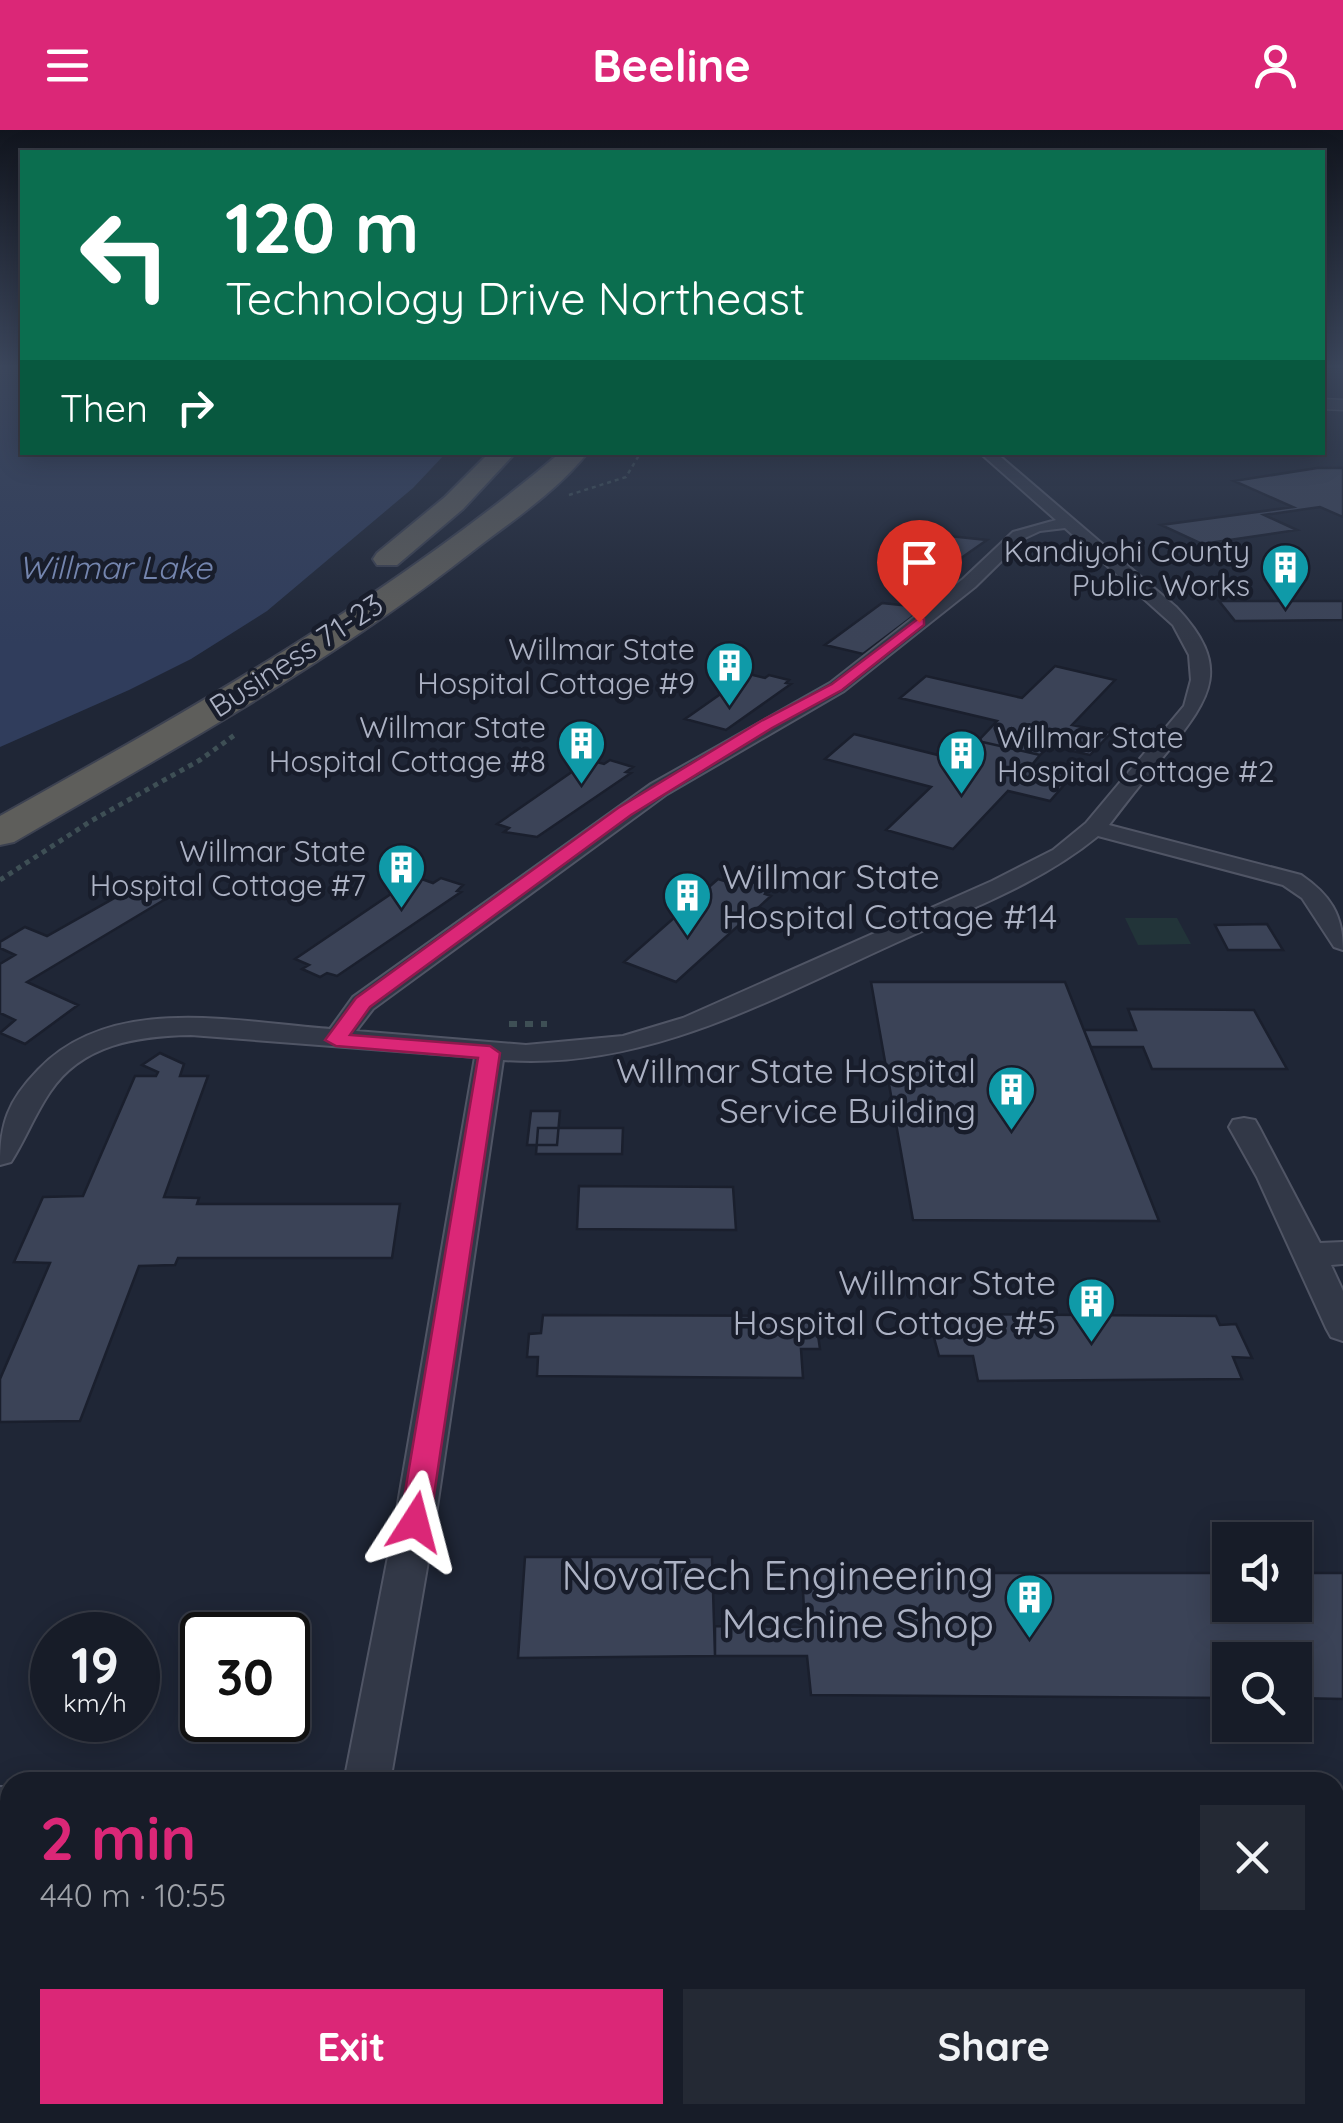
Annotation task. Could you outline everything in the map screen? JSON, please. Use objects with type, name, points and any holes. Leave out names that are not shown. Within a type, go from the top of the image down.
[{"type":"highway","name":"Business 71-23","points":[[0,805],[191,694],[356,582],[467,490],[498,458]]},
{"type":"highway","name":"Business 71-23","points":[[0,833],[258,682],[386,598],[543,482],[566,458]]},
{"type":"highway","points":[[467,490],[490,501],[543,482]]},
{"type":"street","points":[[0,1155],[26,1106],[50,1072],[66,1058],[106,1038],[169,1026],[336,1040],[491,1038],[606,1047],[694,1024],[1062,855],[1094,828],[1192,707],[1201,686],[1202,669],[1193,638],[1180,620],[993,458]]},
{"type":"street","points":[[336,1040],[363,1002],[624,812],[766,724],[837,687],[969,584],[1019,534],[1037,527],[1069,524]]},
{"type":"street","points":[[1094,828],[1292,880],[1312,893],[1343,942]]},
{"type":"street","points":[[370,1772],[412,1540],[491,1038]]},
{"type":"street","points":[[1244,1127],[1343,1328]]},
{"type":"street","points":[[1309,1254],[1343,1252]]},
{"type":"path","points":[[491,1038],[550,1024]]},
{"type":"shaded area","points":[[1125,918],[1177,918],[1191,944],[1138,945]]},
{"type":"water","name":"Willmar Lake","points":[[0,458],[441,458],[413,488],[267,611],[191,659],[0,747]]},
{"type":"building","points":[[1317,468],[1343,468],[1343,517],[1320,507],[1264,515],[1297,530],[1202,544],[1161,525],[1293,507],[1234,481]]},
{"type":"building","points":[[949,536],[987,540],[934,577],[907,575],[913,571],[902,569]]},
{"type":"building","name":"Kandiyohi County Public Works","points":[[1219,601],[1343,601],[1343,620],[1235,621]]},
{"type":"building","points":[[882,603],[920,607],[916,611],[920,611],[863,654],[825,645]]},
{"type":"building","points":[[1055,666],[1115,680],[1072,725],[1111,733],[1090,755],[1050,746],[1040,755],[978,741],[997,721],[900,698],[926,676],[1022,698]]},
{"type":"building","name":"Willmar State Hospital Cottage #9","points":[[749,674],[765,678],[769,675],[791,684],[726,730],[685,719]]},
{"type":"building","name":"Willmar State Hospital Cottage #2","points":[[854,734],[958,760],[978,741],[1040,755],[1031,766],[1072,776],[1050,801],[1008,791],[953,849],[886,830],[931,787],[825,759]]},
{"type":"building","name":"Willmar State Hospital Cottage #8","points":[[589,760],[604,764],[610,760],[633,767],[626,772],[631,773],[537,837],[504,832],[509,828],[497,824]]},
{"type":"building","name":"Willmar State Hospital Cottage #7","points":[[416,877],[433,883],[441,878],[463,885],[457,891],[461,892],[337,976],[327,973],[320,977],[302,969],[309,965],[295,959]]},
{"type":"building","points":[[150,878],[173,887],[162,895],[169,897],[27,982],[78,1005],[25,1044],[0,1033],[15,1020],[0,1013],[0,964],[15,955],[0,948],[0,942],[25,927],[47,936]]},
{"type":"building","name":"Willmar State Hospital Cottage #14","points":[[718,879],[771,887],[765,894],[771,896],[676,982],[624,962]]},
{"type":"building","points":[[1267,924],[1283,950],[1228,950],[1215,925]]},
{"type":"building","name":"Willmar State Hospital Service Building","points":[[871,982],[1065,982],[1159,1221],[913,1220]]},
{"type":"building","points":[[1128,1009],[1254,1010],[1287,1069],[1152,1069],[1143,1047],[1091,1047],[1084,1030],[1136,1030]]},
{"type":"building","points":[[160,1053],[184,1064],[180,1076],[208,1076],[164,1197],[199,1198],[197,1204],[400,1204],[392,1258],[178,1258],[175,1265],[139,1266],[80,1421],[0,1422],[0,1379],[50,1263],[14,1262],[43,1197],[83,1196],[135,1076],[156,1076],[158,1072],[142,1065]]},
{"type":"building","points":[[531,1111],[560,1111],[557,1145],[527,1145]]},
{"type":"building","points":[[538,1128],[623,1128],[622,1154],[536,1154]]},
{"type":"building","points":[[579,1186],[733,1187],[736,1230],[577,1229]]},
{"type":"building","name":"Willmar State Hospital Cottage #5","points":[[964,1314],[1216,1316],[1220,1325],[1236,1324],[1252,1358],[1233,1357],[1242,1379],[978,1381],[973,1356],[939,1356],[933,1334],[968,1335]]},
{"type":"building","points":[[543,1315],[798,1316],[798,1320],[816,1321],[820,1349],[801,1349],[803,1378],[537,1376],[538,1357],[527,1357],[529,1334],[541,1333]]},
{"type":"building","points":[[525,1557],[712,1557],[715,1656],[518,1658]]},
{"type":"building","name":"NovaTech Engineering Machine Shop","points":[[802,1573],[1212,1573],[1212,1622],[1312,1622],[1312,1573],[1343,1573],[1343,1699],[1312,1698],[1312,1642],[1212,1642],[1212,1698],[811,1695],[807,1656],[715,1656],[715,1626],[805,1627]]},
{"type":"place","name":"Kandiyohi County Public Works","points":[[1285,610]]},
{"type":"place","name":"Willmar State Hospital Cottage #9","points":[[730,708]]},
{"type":"place","name":"Willmar State Hospital Cottage #8","points":[[581,786]]},
{"type":"place","name":"Willmar State Hospital Cottage #2","points":[[962,796]]},
{"type":"place","name":"Willmar State Hospital Cottage #7","points":[[401,910]]},
{"type":"place","name":"Willmar State Hospital Cottage #14","points":[[687,938]]},
{"type":"place","name":"Willmar State Hospital Service Building","points":[[1011,1132]]},
{"type":"place","name":"Willmar State Hospital Cottage #5","points":[[1091,1344]]},
{"type":"place","name":"NovaTech Engineering Machine Shop","points":[[1029,1640]]},
{"type":"route","points":[[415,1522],[490,1053],[336,1040],[346,1022],[363,1002],[624,812],[766,724],[837,687],[919,622]]}]
